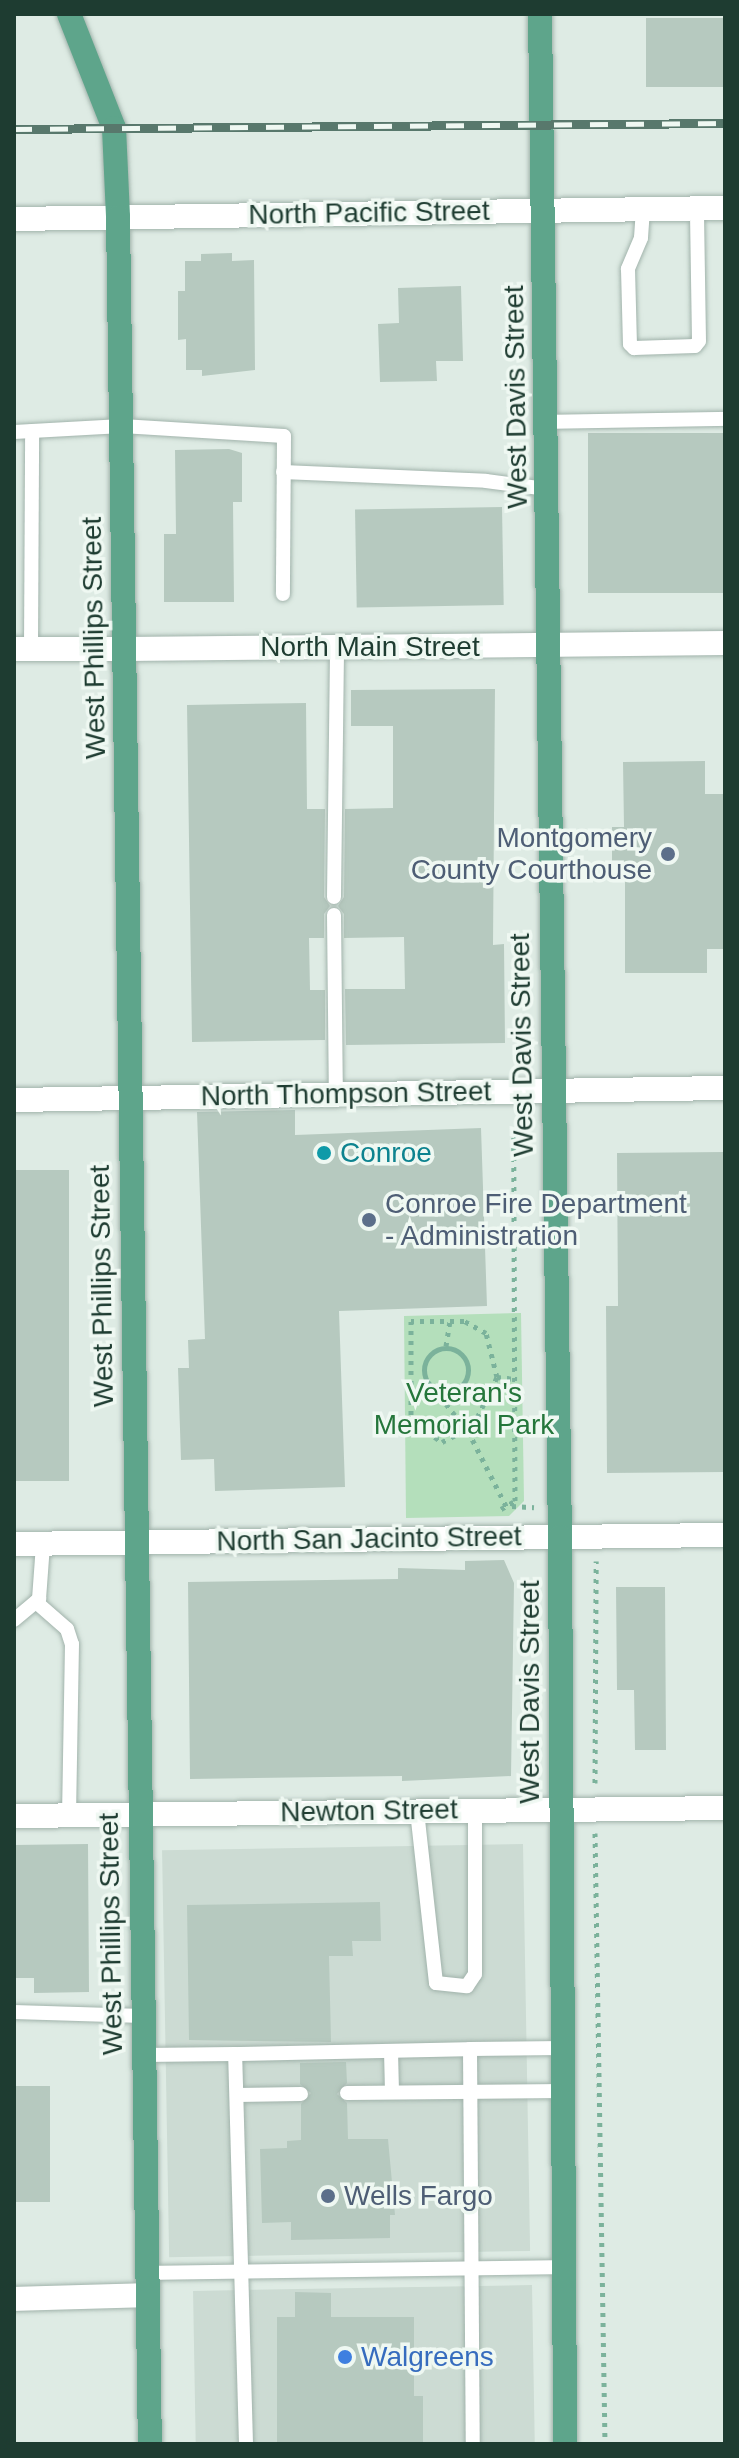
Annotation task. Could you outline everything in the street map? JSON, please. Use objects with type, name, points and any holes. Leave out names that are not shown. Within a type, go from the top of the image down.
[{"type":"main road","name":"West Phillips Street","points":[[69,14],[114,128],[118,217],[150,2444]]},
{"type":"main road","name":"West Davis Street","points":[[540,14],[560,1537],[565,2444]]},
{"type":"street","name":"North Pacific Street","points":[[14,219],[725,208]]},
{"type":"street","name":"North Main Street","points":[[22,649],[725,643]]},
{"type":"street","name":"North Thompson Street","points":[[14,1100],[725,1088]]},
{"type":"street","name":"North San Jacinto Street","points":[[14,1544],[725,1535]]},
{"type":"street","name":"Newton Street","points":[[14,1816],[725,1808]]},
{"type":"street","points":[[14,2299],[148,2284]]},
{"type":"lane","points":[[643,209],[641,238],[628,269],[630,344],[634,348],[695,346],[699,341],[697,209]]},
{"type":"lane","points":[[546,422],[725,419]]},
{"type":"lane","points":[[14,432],[122,426],[284,436],[283,594]]},
{"type":"lane","points":[[22,649],[32,431]]},
{"type":"lane","points":[[283,472],[486,481],[547,489]]},
{"type":"lane","points":[[334,897],[337,647]]},
{"type":"lane","points":[[334,915],[336,1094]]},
{"type":"lane","points":[[14,1620],[36,1602],[42,1584],[43,1544]]},
{"type":"lane","points":[[36,1602],[67,1629],[72,1644],[69,1815]]},
{"type":"lane","points":[[417,1811],[436,1983],[467,1986],[475,1974],[475,1810]]},
{"type":"lane","points":[[14,2012],[143,2016]]},
{"type":"lane","points":[[143,2055],[563,2048]]},
{"type":"lane","points":[[470,2049],[473,2444]]},
{"type":"lane","points":[[391,2051],[392,2092]]},
{"type":"lane","points":[[235,2054],[246,2444]]},
{"type":"lane","points":[[347,2093],[564,2091]]},
{"type":"lane","points":[[237,2095],[301,2094]]},
{"type":"lane","points":[[148,2284],[243,2269],[564,2267]]},
{"type":"path","points":[[445,1392],[449,1410],[468,1431],[507,1508],[511,1506],[515,1501],[514,1134]]},
{"type":"path","points":[[446,1346],[457,1349],[468,1367],[461,1388],[445,1392],[429,1385],[424,1372],[428,1358],[446,1346],[450,1320]]},
{"type":"path","points":[[411,1419],[442,1442],[468,1431],[497,1377],[486,1333],[450,1320],[411,1321],[411,1419],[412,1436]]},
{"type":"path","points":[[411,1373],[424,1372]]},
{"type":"path","points":[[497,1377],[515,1379]]},
{"type":"path","points":[[596,1537],[595,1809],[605,2444]]},
{"type":"shaded area","points":[[523,1844],[530,2251],[169,2257],[162,1850]]},
{"type":"shaded area","points":[[532,2285],[535,2444],[196,2444],[193,2291]]},
{"type":"green space","name":"Veteran's Memorial Park","points":[[521,1313],[524,1501],[509,1516],[406,1518],[404,1316]]},
{"type":"building","points":[[646,18],[725,18],[725,87],[646,87]]},
{"type":"building","points":[[232,253],[232,261],[254,260],[255,370],[202,376],[202,370],[186,370],[186,339],[178,340],[178,291],[185,291],[185,261],[201,261],[201,254]]},
{"type":"building","points":[[461,286],[463,361],[436,361],[437,381],[380,382],[378,324],[399,323],[398,288]]},
{"type":"building","points":[[588,433],[725,433],[725,593],[588,593]]},
{"type":"building","points":[[229,449],[242,453],[242,502],[233,502],[234,602],[164,602],[164,534],[176,534],[175,450]]},
{"type":"building","points":[[502,507],[504,605],[357,608],[355,510]]},
{"type":"building","points":[[495,689],[493,945],[504,944],[505,1043],[346,1045],[345,989],[405,989],[404,937],[344,938],[344,914],[338,906],[344,897],[345,809],[393,808],[393,726],[351,726],[351,690]]},
{"type":"building","points":[[306,703],[307,809],[325,809],[324,897],[330,906],[324,914],[324,938],[309,938],[310,990],[325,990],[325,1040],[192,1042],[187,705]]},
{"type":"building","name":"Montgomery County Courthouse","points":[[705,761],[705,794],[725,794],[725,949],[707,949],[707,973],[625,973],[625,881],[612,881],[612,827],[624,827],[623,762]]},
{"type":"building","points":[[295,1110],[295,1135],[481,1128],[487,1306],[339,1311],[345,1487],[215,1491],[214,1459],[181,1460],[178,1368],[189,1368],[188,1340],[205,1339],[197,1112]]},
{"type":"building","points":[[725,1152],[725,1472],[607,1473],[606,1306],[618,1306],[617,1153]]},
{"type":"building","points":[[14,1170],[69,1170],[69,1481],[14,1481]]},
{"type":"building","points":[[504,1560],[514,1583],[511,1776],[402,1781],[402,1776],[190,1779],[188,1582],[398,1579],[398,1568],[465,1570],[465,1561]]},
{"type":"building","points":[[616,1587],[665,1587],[666,1750],[635,1750],[634,1690],[617,1690]]},
{"type":"building","points":[[88,1844],[89,1992],[34,1993],[34,1978],[14,1978],[14,1845]]},
{"type":"building","points":[[380,1902],[381,1941],[352,1941],[353,1956],[329,1956],[331,2042],[189,2040],[187,1905]]},
{"type":"building","name":"Wells Fargo","points":[[346,2062],[347,2083],[337,2094],[347,2103],[348,2139],[388,2139],[395,2215],[390,2215],[390,2238],[291,2240],[291,2222],[262,2223],[260,2149],[287,2148],[287,2141],[301,2140],[301,2104],[311,2093],[300,2084],[300,2063]]},
{"type":"building","points":[[14,2086],[50,2086],[50,2202],[14,2202]]},
{"type":"building","name":"Walgreens","points":[[295,2292],[331,2293],[331,2317],[414,2317],[414,2396],[423,2396],[423,2444],[277,2444],[277,2317],[295,2317]]},
{"type":"railway","points":[[14,129],[725,123]]},
{"type":"place","name":"Montgomery County Courthouse","points":[[668,854]]},
{"type":"place","name":"Conroe","points":[[324,1153]]},
{"type":"place","name":"Conroe Fire Department - Administration","points":[[369,1220]]},
{"type":"place","name":"Wells Fargo","points":[[328,2196]]},
{"type":"place","name":"Walgreens","points":[[345,2357]]}]
